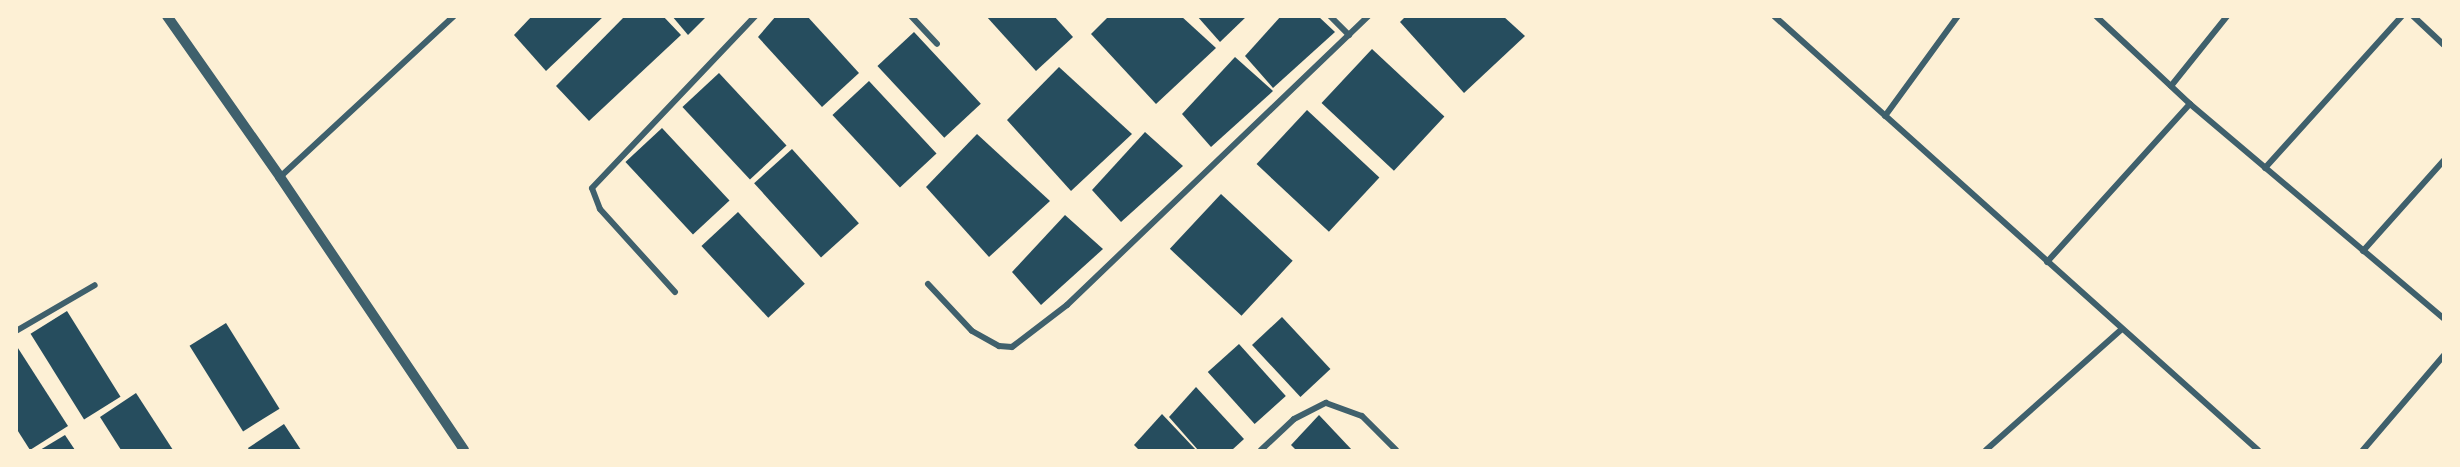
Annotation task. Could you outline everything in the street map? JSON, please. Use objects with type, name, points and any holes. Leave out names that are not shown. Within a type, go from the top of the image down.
[{"type":"street","points":[[166,16],[280,177],[464,450]]},
{"type":"street","points":[[280,177],[454,16]]},
{"type":"street","points":[[675,292],[600,209],[592,188],[755,16]]},
{"type":"street","points":[[911,16],[937,44]]},
{"type":"street","points":[[1330,16],[1349,35]]},
{"type":"street","points":[[928,284],[972,332],[999,346],[1012,346],[1067,304],[1368,16]]},
{"type":"street","points":[[1774,16],[2258,450]]},
{"type":"street","points":[[1885,116],[1958,16]]},
{"type":"street","points":[[2096,16],[2190,104],[2444,319]]},
{"type":"street","points":[[2171,86],[2227,16]]},
{"type":"street","points":[[2265,168],[2402,16]]},
{"type":"street","points":[[2413,16],[2444,45]]},
{"type":"street","points":[[2047,262],[2190,104]]},
{"type":"street","points":[[2363,251],[2444,160]]},
{"type":"street","points":[[16,330],[95,285]]},
{"type":"street","points":[[1986,450],[2122,329]]},
{"type":"street","points":[[2363,450],[2444,355]]},
{"type":"street","points":[[1261,450],[1294,419],[1326,403],[1362,416],[1396,450]]},
{"type":"building","points":[[532,16],[604,16],[546,71],[514,35]]},
{"type":"building","points":[[625,16],[663,16],[681,35],[589,121],[556,86]]},
{"type":"building","points":[[672,16],[707,16],[688,35]]},
{"type":"building","points":[[776,16],[807,16],[859,73],[822,107],[758,37]]},
{"type":"building","points":[[986,16],[1054,16],[1073,37],[1036,71]]},
{"type":"building","points":[[1109,16],[1181,16],[1216,48],[1156,104],[1091,34]]},
{"type":"building","points":[[1197,16],[1247,16],[1220,42]]},
{"type":"building","points":[[1281,16],[1318,16],[1335,32],[1273,88],[1245,56]]},
{"type":"building","points":[[1406,16],[1503,16],[1525,36],[1464,93],[1400,22]]},
{"type":"building","points":[[914,32],[981,104],[944,138],[877,66]]},
{"type":"building","points":[[1372,49],[1444,117],[1394,171],[1322,103]]},
{"type":"building","points":[[1235,57],[1273,91],[1211,147],[1182,114]]},
{"type":"building","points":[[1059,67],[1132,134],[1071,191],[1007,120]]},
{"type":"building","points":[[719,73],[787,145],[750,180],[682,107]]},
{"type":"building","points":[[869,81],[937,153],[900,188],[832,115]]},
{"type":"building","points":[[1307,110],[1379,178],[1329,232],[1257,164]]},
{"type":"building","points":[[662,128],[730,200],[693,235],[625,162]]},
{"type":"building","points":[[1145,132],[1183,166],[1121,222],[1092,190]]},
{"type":"building","points":[[977,134],[1050,201],[989,257],[926,187]]},
{"type":"building","points":[[792,149],[859,223],[821,257],[754,183]]},
{"type":"building","points":[[1221,194],[1293,261],[1242,316],[1170,249]]},
{"type":"building","points":[[738,212],[805,284],[768,318],[701,246]]},
{"type":"building","points":[[1065,215],[1103,249],[1041,305],[1012,272]]},
{"type":"building","points":[[67,311],[121,397],[84,419],[31,334]]},
{"type":"building","points":[[1282,317],[1330,369],[1300,397],[1252,345]]},
{"type":"building","points":[[226,323],[280,409],[243,431],[190,346]]},
{"type":"building","points":[[1239,344],[1286,396],[1255,424],[1208,372]]},
{"type":"building","points":[[16,345],[68,426],[30,450],[16,428]]},
{"type":"building","points":[[1196,387],[1244,439],[1232,450],[1198,450],[1169,417]]},
{"type":"building","points":[[136,393],[173,450],[121,450],[100,417]]},
{"type":"building","points":[[1162,414],[1196,450],[1139,450],[1134,445]]},
{"type":"building","points":[[1319,415],[1352,450],[1296,450],[1291,445]]},
{"type":"building","points":[[284,424],[301,450],[249,450],[248,448]]},
{"type":"building","points":[[65,435],[75,450],[40,450]]}]
